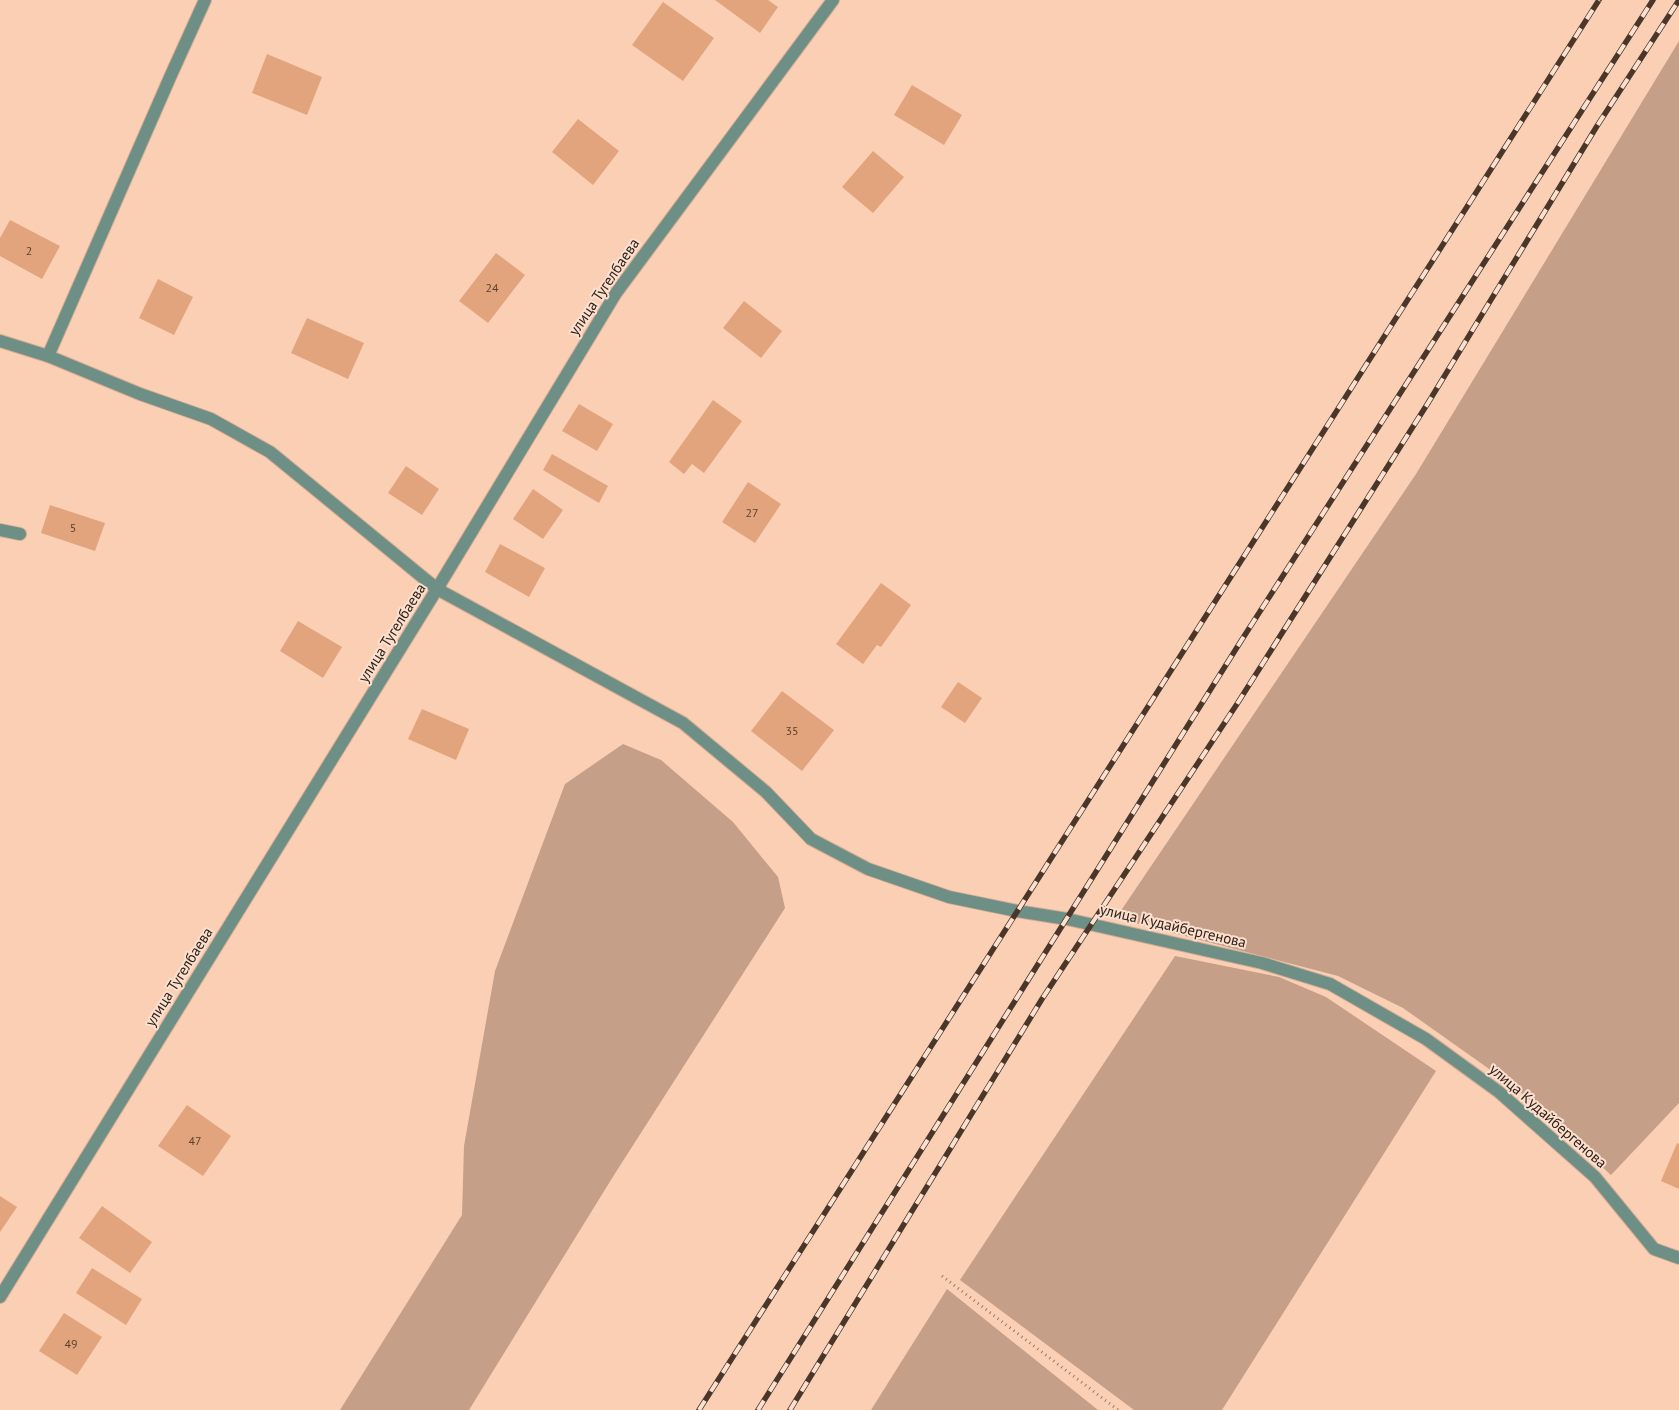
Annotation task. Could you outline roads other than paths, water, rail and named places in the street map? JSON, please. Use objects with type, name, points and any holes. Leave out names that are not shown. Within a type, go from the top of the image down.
[{"type":"street","points":[[48,356],[205,0]]},
{"type":"street","name":"улица Тугелбаева","points":[[0,1297],[438,589],[616,293],[833,0]]},
{"type":"street","name":"улица Кудайбергенова","points":[[0,341],[48,356],[140,394],[211,419],[270,452],[438,589],[684,723],[766,792],[811,839],[868,869],[949,896],[1017,911],[1067,919],[1262,963],[1330,984],[1426,1039],[1499,1092],[1594,1177],[1654,1249],[1679,1258]]},
{"type":"street","points":[[0,530],[20,534]]},
{"type":"railway","points":[[699,1410],[1599,0]]},
{"type":"railway","points":[[758,1410],[1241,641],[1653,0]]},
{"type":"railway","points":[[790,1410],[1042,999],[1237,704],[1428,403],[1597,126],[1679,0]]}]
